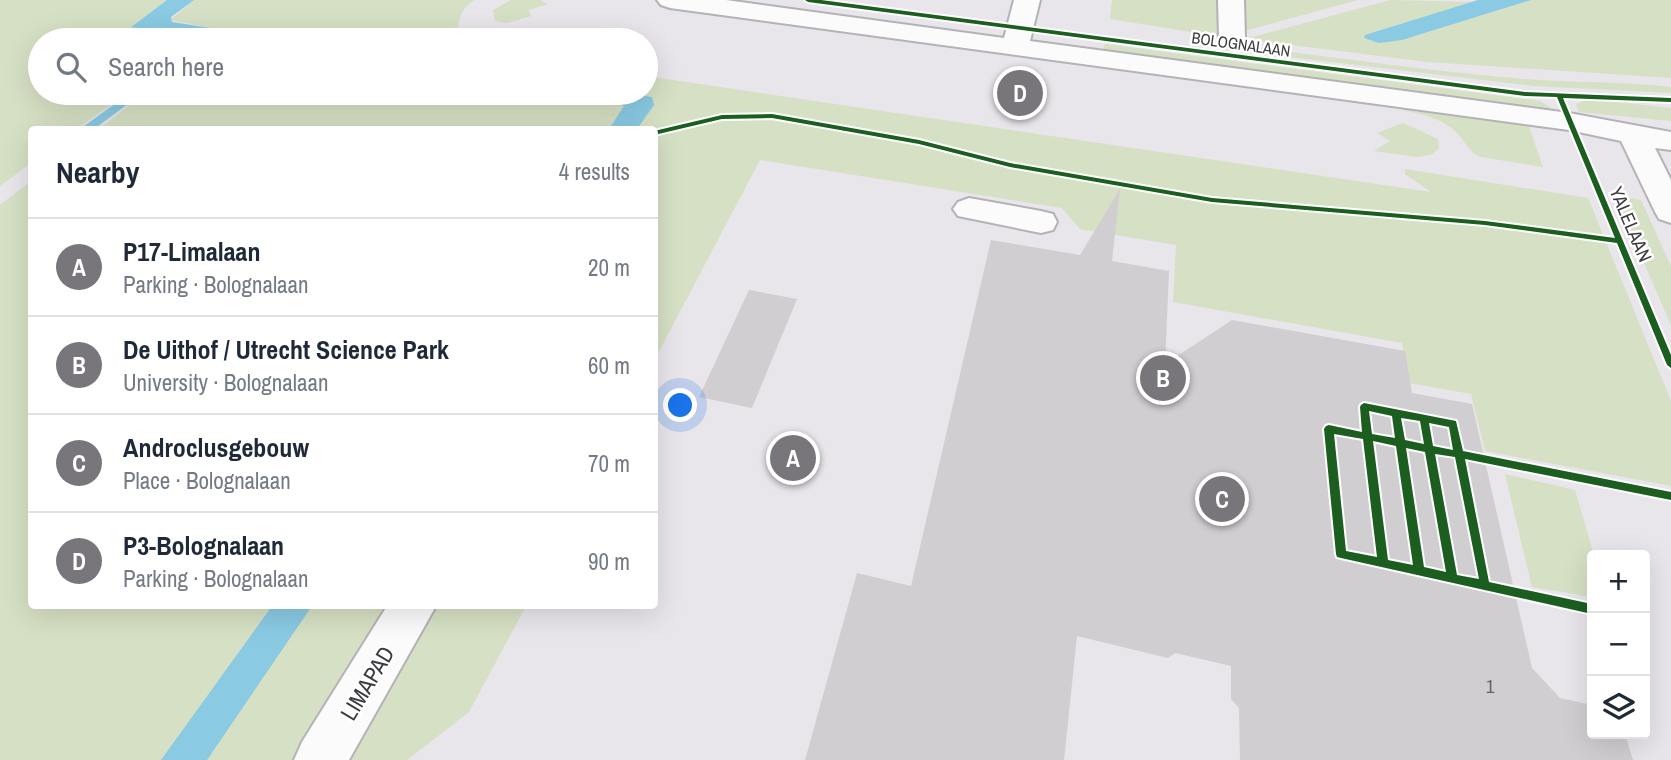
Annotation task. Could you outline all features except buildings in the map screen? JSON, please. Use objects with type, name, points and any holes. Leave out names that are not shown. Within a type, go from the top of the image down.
[{"type":"street","name":"BOLOGNALAAN","points":[[670,0],[1535,118],[1568,120],[1634,136],[1671,141]]},
{"type":"street","points":[[1015,47],[1027,0]]},
{"type":"street","points":[[1231,0],[1232,38]]},
{"type":"street","name":"YALELAAN","points":[[1634,136],[1671,212]]},
{"type":"street","points":[[969,209],[1041,222]]},
{"type":"street","name":"LIMAPAD","points":[[320,760],[411,609]]},
{"type":"green space","points":[[0,0],[167,0],[132,26],[142,28],[28,28],[28,105],[110,105],[81,126],[28,126],[28,165],[0,186]]},
{"type":"green space","points":[[194,0],[475,0],[463,10],[459,28],[211,28],[170,20]]},
{"type":"green space","points":[[511,0],[540,0],[548,4],[529,10],[531,16],[507,23],[495,21],[493,10]]},
{"type":"green space","points":[[1112,0],[1358,0],[1222,37],[1110,19]]},
{"type":"green space","points":[[1391,0],[1472,2],[1366,35],[1365,39],[1402,40],[1531,0],[1671,0],[1671,78],[1427,62],[1245,39]]},
{"type":"green space","points":[[1222,43],[1485,75],[1671,87],[1671,93],[1535,86],[1222,49]]},
{"type":"green space","points":[[1105,44],[1540,101],[1551,108],[1545,112],[1196,68],[1186,61],[1103,50]]},
{"type":"green space","points":[[658,78],[1431,192],[1405,174],[1405,169],[1588,198],[1671,401],[1671,486],[1485,451],[1471,394],[1409,383],[1402,343],[1173,302],[1176,245],[1080,229],[1062,208],[760,160],[658,353],[658,126],[103,126],[130,105],[658,105]]},
{"type":"green space","points":[[1589,99],[1671,108],[1671,121],[1579,112],[1576,104]]},
{"type":"green space","points":[[1404,107],[1528,124],[1543,167],[1481,157],[1446,124],[1425,115],[1402,110]]},
{"type":"green space","points":[[1403,123],[1438,139],[1439,148],[1433,154],[1417,157],[1374,151],[1390,141],[1377,133]]},
{"type":"green space","points":[[28,183],[28,609],[524,609],[469,712],[407,760],[0,760],[0,205]]},
{"type":"green space","points":[[1615,196],[1641,200],[1671,266],[1671,325]]},
{"type":"green space","points":[[1505,474],[1575,490],[1593,550],[1587,550],[1587,596],[1532,587]]},
{"type":"water","points":[[167,0],[194,0],[171,17],[172,22],[211,28],[137,28],[131,27]]},
{"type":"water","points":[[1478,0],[1531,0],[1402,40],[1379,43],[1364,38],[1365,35]]},
{"type":"water","points":[[113,105],[127,105],[98,126],[84,126]]},
{"type":"water","points":[[619,105],[654,105],[639,126],[611,126],[624,106]]},
{"type":"water","points":[[270,609],[310,609],[207,760],[161,760]]},
{"type":"cycle path","points":[[808,0],[1525,94],[1671,100]]},
{"type":"cycle path","points":[[1560,97],[1671,365]]},
{"type":"cycle path","points":[[658,132],[722,117],[772,116],[919,142],[1010,165],[1212,200],[1485,223],[1619,241]]},
{"type":"cycle path","points":[[1383,563],[1364,407],[1453,424],[1485,586]]},
{"type":"cycle path","points":[[1396,413],[1419,571]]},
{"type":"cycle path","points":[[1424,418],[1452,578]]},
{"type":"cycle path","points":[[1587,608],[1341,554],[1329,429],[1671,496]]},
{"type":"place","name":"P3-Bolognalaan","points":[[1020,93]]},
{"type":"place","name":"De Uithof / Utrecht Science Park","points":[[1163,378]]},
{"type":"place","name":"P17-Limalaan","points":[[793,458]]},
{"type":"place","name":"Androclusgebouw","points":[[1222,499]]}]
